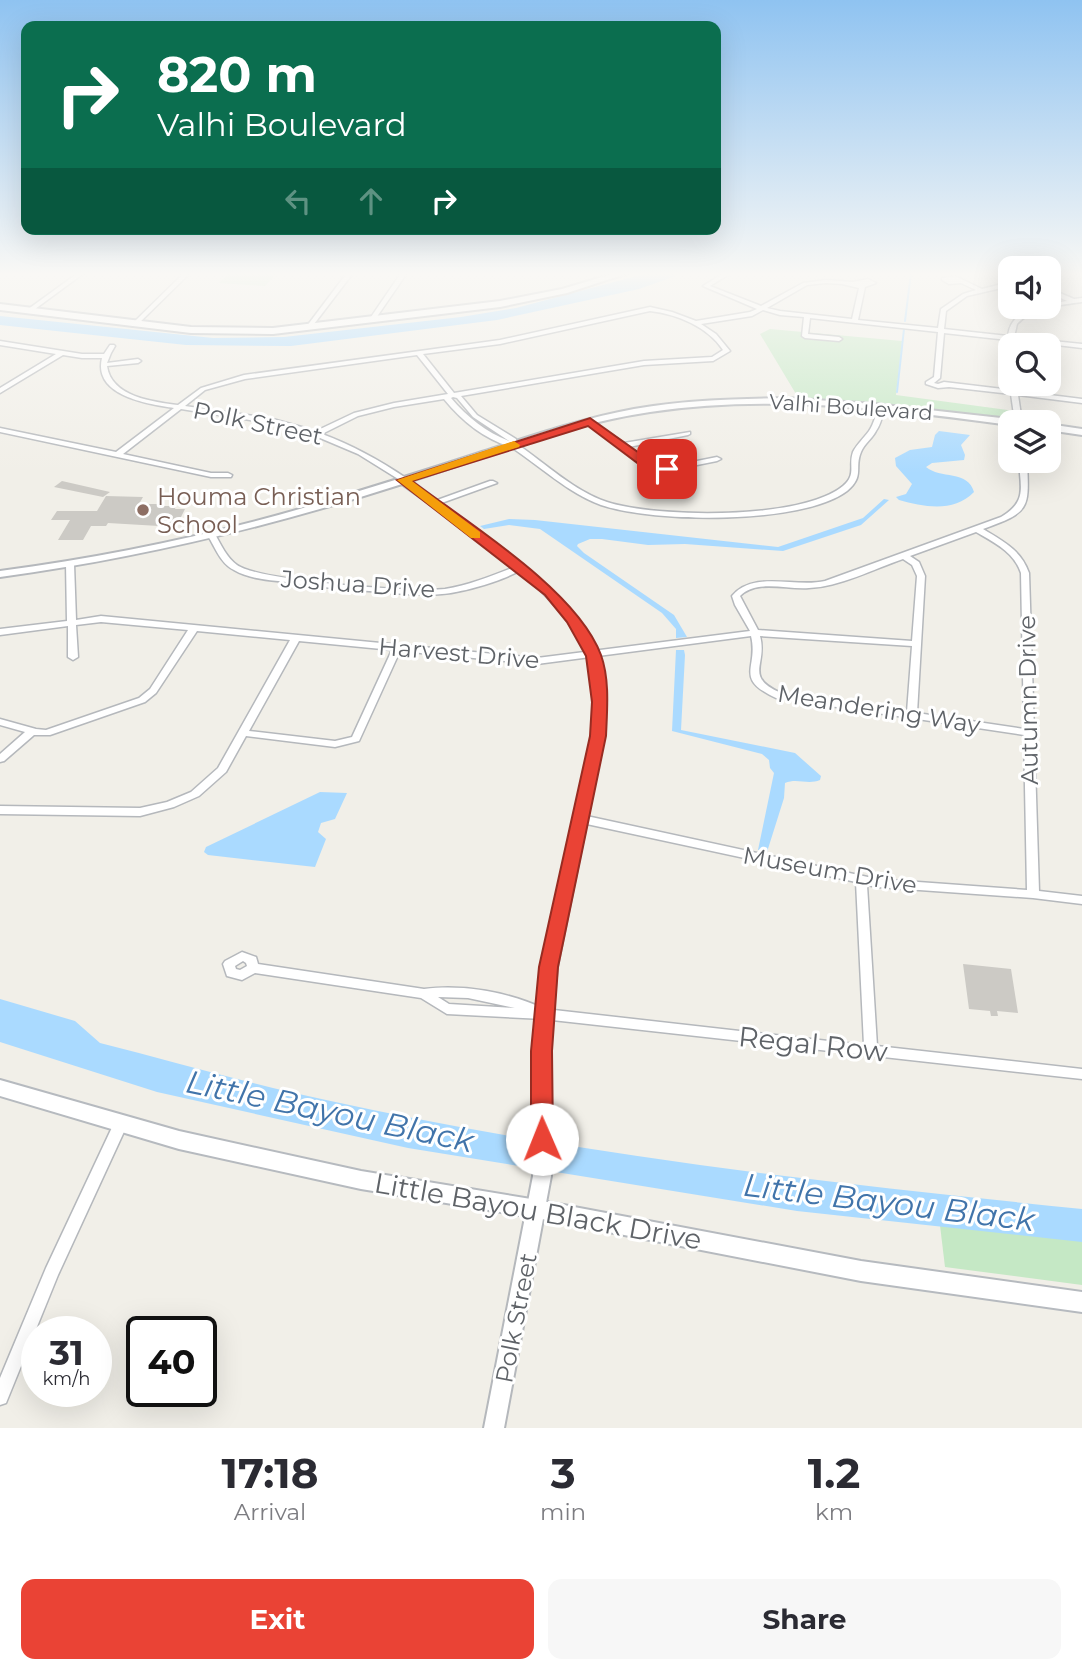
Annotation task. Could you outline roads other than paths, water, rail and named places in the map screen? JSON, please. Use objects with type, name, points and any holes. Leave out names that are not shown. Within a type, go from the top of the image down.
[{"type":"main road","name":"Little Bayou Black Drive","points":[[0,1088],[179,1140],[298,1167],[861,1270],[1082,1302]]},
{"type":"street","points":[[117,455],[203,389],[232,379],[507,340]]},
{"type":"street","points":[[318,433],[375,408],[662,360],[709,360],[726,354],[726,347],[716,340]]},
{"type":"street","points":[[940,340],[937,378],[939,383],[998,391]]},
{"type":"street","points":[[0,344],[106,356]]},
{"type":"street","points":[[1061,345],[1082,346]]},
{"type":"street","points":[[112,346],[103,365],[138,362]]},
{"type":"street","points":[[0,391],[62,353]]},
{"type":"street","points":[[419,354],[452,395],[458,397],[478,418],[513,441],[514,445]]},
{"type":"street","name":"Polk Street","points":[[103,365],[106,378],[123,392],[150,401],[267,419],[318,433],[359,451],[403,480],[520,568],[563,607],[593,656],[600,702],[598,736],[548,967],[543,1014],[542,1176],[494,1428]]},
{"type":"street","points":[[452,395],[447,398],[469,421],[503,443],[514,445],[591,497],[617,507],[707,514],[793,509],[823,502],[842,491],[858,473],[858,451],[874,430],[882,406]]},
{"type":"street","points":[[1039,396],[1082,401]]},
{"type":"street","name":"Valhi Boulevard","points":[[0,574],[71,564],[212,536],[309,510],[590,422],[649,410],[724,401],[799,400],[882,406],[998,420]]},
{"type":"street","points":[[469,421],[478,418]]},
{"type":"street","points":[[590,422],[648,466],[660,469],[717,459]]},
{"type":"street","points":[[26,435],[39,426]]},
{"type":"street","points":[[1061,429],[1082,432]]},
{"type":"street","points":[[0,430],[211,475],[228,475]]},
{"type":"street","points":[[622,446],[688,433]]},
{"type":"street","points":[[756,633],[736,600],[741,589],[759,585],[816,586],[1004,519],[1022,506],[1025,497],[1024,473]]},
{"type":"street","points":[[433,503],[493,483]]},
{"type":"street","name":"Autumn Drive","points":[[977,529],[1007,547],[1024,567],[1033,894]]},
{"type":"street","name":"Joshua Drive","points":[[212,536],[227,561],[234,567],[268,578],[437,592],[471,586],[520,568]]},
{"type":"street","points":[[904,556],[916,564],[921,576],[912,716]]},
{"type":"street","points":[[71,564],[73,657]]},
{"type":"street","name":"Harvest Drive","points":[[0,632],[101,619],[528,661],[593,656],[756,633],[917,644]]},
{"type":"street","points":[[0,722],[32,731],[52,732],[149,695],[194,628]]},
{"type":"street","name":"Meandering Way","points":[[756,633],[755,679],[758,686],[779,696],[1029,733]]},
{"type":"street","points":[[0,810],[123,812],[170,806],[195,794],[217,776],[296,638]]},
{"type":"street","points":[[243,733],[335,744],[356,739],[397,648]]},
{"type":"street","points":[[0,759],[32,731]]},
{"type":"street","name":"Museum Drive","points":[[582,819],[861,880],[910,887],[1033,894],[1082,900]]},
{"type":"street","points":[[861,880],[871,1051]]},
{"type":"street","points":[[253,968],[424,995],[447,1009],[543,1014]]},
{"type":"street","points":[[424,995],[436,991],[465,993],[527,1005],[543,1014]]},
{"type":"street","points":[[460,1010],[465,993]]},
{"type":"street","name":"Regal Row","points":[[543,1014],[1082,1074]]},
{"type":"street","points":[[0,1397],[51,1273],[121,1123]]},
{"type":"water","points":[[136,340],[341,340],[291,346],[186,345]]},
{"type":"water","points":[[939,431],[970,435],[961,445],[964,460],[932,463],[926,467],[966,480],[974,492],[966,499],[948,506],[918,505],[899,500],[896,497],[906,494],[912,484],[896,466],[895,458],[910,450],[932,447]]},
{"type":"water","points":[[884,499],[889,500],[861,525],[783,551],[685,544],[648,545],[602,539],[590,539],[578,544],[584,553],[674,615],[687,637],[676,638],[676,629],[662,613],[540,529],[509,525],[484,529],[480,526],[509,519],[535,520],[778,547],[863,518]]},
{"type":"water","points":[[676,650],[684,650],[685,655],[681,730],[795,753],[821,776],[820,780],[816,781],[785,783],[784,798],[767,852],[758,850],[774,773],[769,760],[762,754],[672,731]]},
{"type":"water","points":[[320,792],[347,793],[335,819],[321,823],[318,832],[326,839],[315,867],[208,855],[204,852],[206,847]]},
{"type":"water","name":"Little Bayou Black","points":[[0,999],[75,1021],[100,1043],[269,1087],[420,1119],[608,1152],[797,1178],[1082,1209],[1082,1242],[797,1211],[408,1148],[157,1092],[0,1042]]},
{"type":"waterway","points":[[897,392],[903,340]]},
{"type":"place","name":"Houma Christian School","points":[[143,510]]}]
